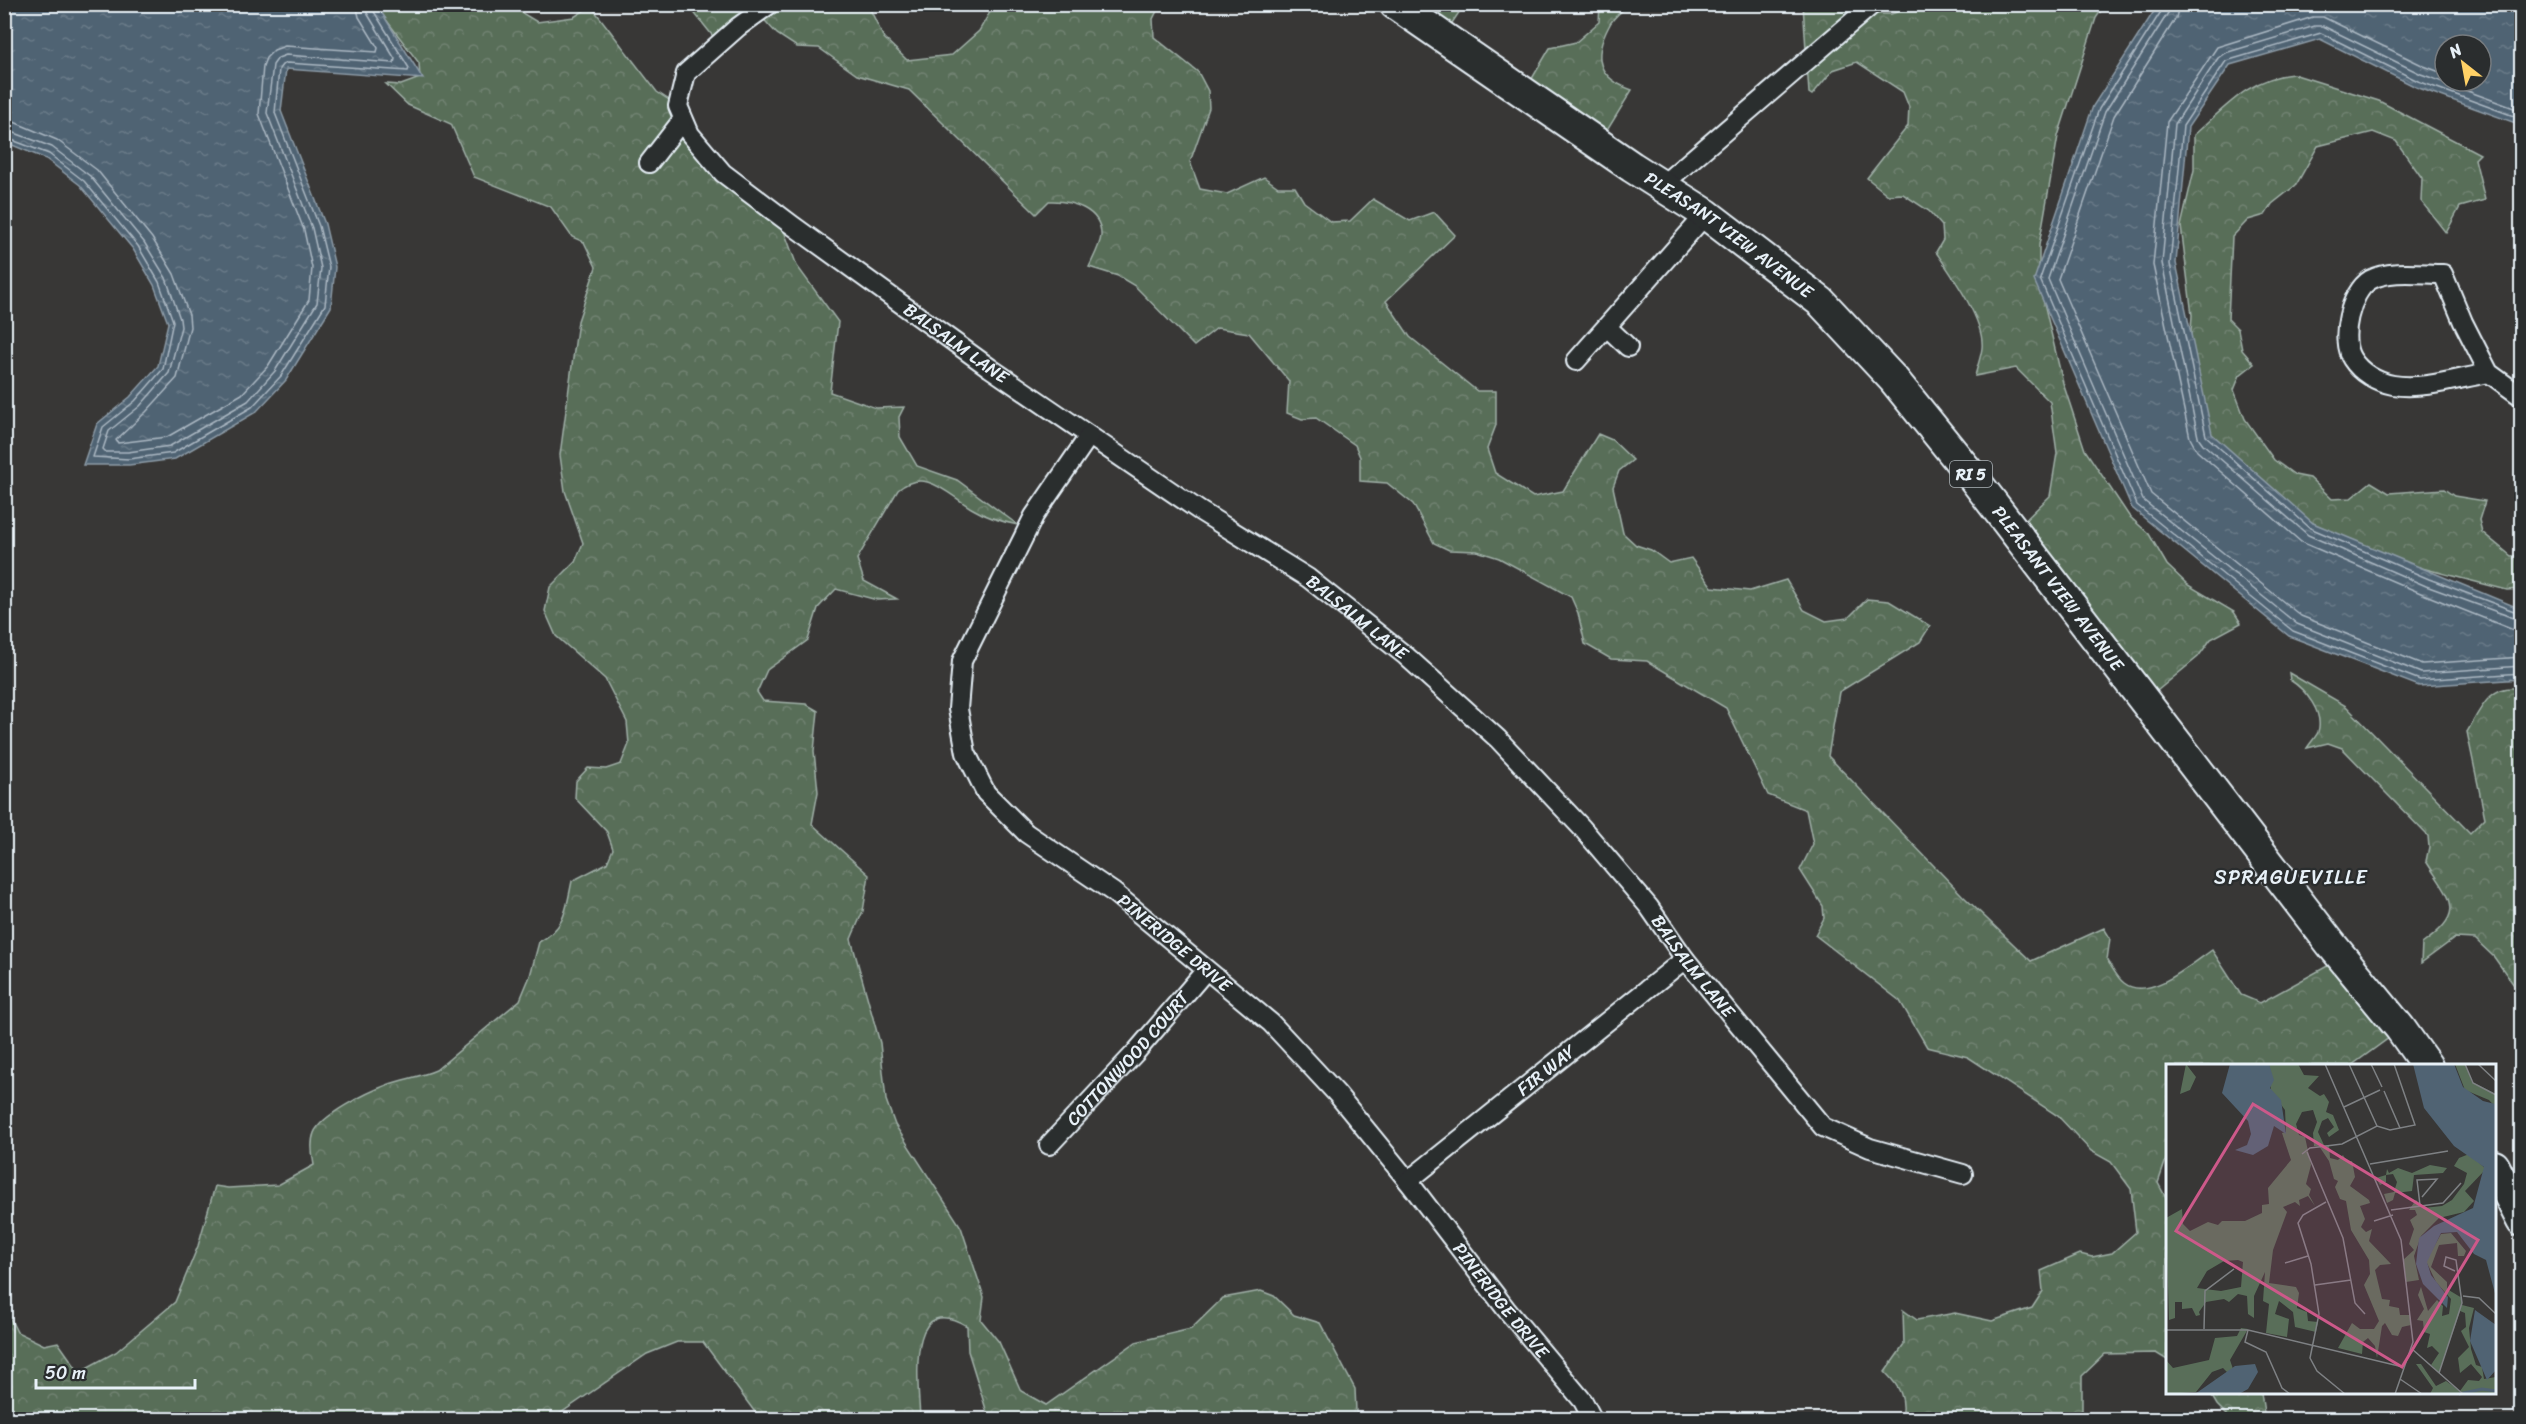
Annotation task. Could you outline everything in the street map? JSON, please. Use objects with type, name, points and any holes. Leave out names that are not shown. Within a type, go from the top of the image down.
[{"type":"main road","name":"PLEASANT VIEW AVENUE","points":[[1395,4],[1661,186],[1706,214],[1821,302],[1894,380],[1971,475],[2331,944],[2400,1028],[2426,1064]]},
{"type":"main road","points":[[2496,1170],[2522,1221]]},
{"type":"street","points":[[649,163],[683,119],[678,106],[686,73],[738,27],[770,4]]},
{"type":"street","points":[[1661,186],[1873,4]]},
{"type":"street","name":"BALSALM LANE","points":[[683,119],[690,134],[723,173],[867,280],[1089,436],[1200,511],[1308,578],[1406,656],[1498,739],[1582,828],[1649,907],[1684,959],[1823,1127],[1870,1148],[1963,1174]]},
{"type":"street","points":[[1576,361],[1706,214]]},
{"type":"street","points":[[2489,373],[2413,385],[2394,385],[2376,380],[2361,370],[2350,358],[2347,346],[2350,310],[2361,289],[2370,280],[2389,275],[2443,274],[2463,322],[2489,373],[2522,397]]},
{"type":"street","points":[[1607,327],[1628,347]]},
{"type":"street","name":"PINERIDGE DRIVE","points":[[1089,436],[1035,516],[962,661],[958,709],[966,753],[986,793],[1026,833],[1113,892],[1271,1023],[1337,1094],[1408,1181],[1506,1309],[1582,1401],[1593,1419]]},
{"type":"street","name":"FIR WAY","points":[[1408,1181],[1684,959]]},
{"type":"street","name":"COTTONWOOD COURT","points":[[1049,1146],[1135,1053],[1206,969]]},
{"type":"green space","points":[[1072,4],[1160,5],[1153,19],[1154,37],[1198,72],[1208,91],[1209,108],[1190,162],[1200,189],[1227,194],[1264,177],[1278,187],[1295,187],[1304,202],[1331,222],[1350,221],[1373,199],[1410,221],[1434,212],[1455,235],[1386,301],[1410,337],[1477,391],[1496,391],[1496,425],[1487,449],[1495,473],[1533,497],[1563,491],[1598,434],[1612,440],[1633,460],[1619,471],[1613,487],[1623,533],[1636,545],[1651,550],[1669,563],[1691,558],[1712,587],[1750,591],[1786,580],[1804,610],[1826,621],[1848,618],[1867,599],[1889,601],[1930,626],[1920,642],[1839,692],[1828,756],[1963,896],[2031,961],[2104,928],[2110,938],[2107,960],[2124,983],[2134,988],[2157,985],[2170,979],[2212,950],[2241,995],[2260,1003],[2342,958],[2397,1032],[2353,1064],[2166,1064],[2166,1160],[2158,1183],[2166,1198],[2166,1359],[2156,1353],[2105,1354],[2082,1376],[2082,1411],[2091,1419],[1902,1419],[1901,1393],[1885,1372],[1904,1345],[1903,1310],[1917,1320],[1955,1313],[1992,1321],[2032,1308],[2043,1291],[2041,1271],[2080,1254],[2092,1257],[2112,1253],[2136,1232],[2131,1189],[2111,1162],[2091,1151],[2058,1116],[1968,1057],[1927,1047],[1900,1001],[1815,935],[1824,918],[1823,906],[1800,870],[1813,844],[1806,810],[1768,795],[1726,708],[1647,661],[1611,659],[1585,644],[1578,613],[1571,597],[1499,558],[1477,551],[1449,550],[1434,543],[1413,504],[1387,483],[1360,481],[1360,457],[1355,445],[1316,418],[1302,419],[1287,413],[1289,381],[1249,333],[1217,328],[1194,346],[1135,286],[1118,276],[1089,267],[1101,236],[1100,227],[1091,213],[1066,202],[1049,201],[1036,214],[909,90],[857,75],[819,48],[797,47],[777,34],[757,12],[716,40],[688,5],[868,5],[884,38],[907,60],[952,55],[979,31],[994,5],[1050,5],[1058,9]]},
{"type":"green space","points":[[1920,4],[2105,5],[2096,18],[2058,136],[2039,245],[2039,282],[2063,383],[2085,450],[2129,516],[2149,534],[2167,565],[2188,585],[2234,612],[2241,623],[2211,639],[2198,657],[2146,700],[2011,534],[2050,496],[2057,453],[2050,402],[2016,368],[1975,376],[1982,348],[1981,337],[1966,298],[1936,252],[1943,240],[1942,226],[1929,211],[1903,194],[1888,195],[1867,178],[1908,126],[1909,107],[1903,92],[1857,62],[1833,70],[1812,95],[1809,93],[1803,5],[1863,5],[1873,14],[1891,14]]},
{"type":"green space","points":[[375,5],[514,5],[537,22],[574,17],[591,6],[657,92],[672,102],[696,142],[780,220],[797,266],[838,322],[830,392],[876,408],[904,407],[899,417],[900,437],[917,466],[957,480],[1018,525],[983,514],[928,482],[908,483],[898,490],[857,559],[864,581],[897,599],[877,600],[836,589],[818,608],[808,640],[767,670],[757,692],[763,701],[806,704],[818,711],[814,751],[818,792],[812,824],[869,875],[863,911],[851,939],[880,1043],[886,1100],[895,1125],[961,1227],[984,1297],[981,1320],[999,1342],[1021,1391],[1046,1405],[1136,1342],[1191,1329],[1223,1298],[1261,1291],[1274,1296],[1294,1315],[1320,1323],[1355,1389],[1356,1411],[1359,1419],[989,1419],[968,1351],[967,1326],[947,1318],[933,1320],[924,1331],[919,1347],[920,1419],[760,1419],[703,1342],[677,1342],[647,1354],[552,1419],[5,1419],[4,1306],[17,1332],[44,1345],[58,1342],[79,1372],[116,1352],[175,1302],[198,1246],[215,1186],[228,1188],[278,1185],[314,1165],[312,1149],[314,1133],[326,1119],[346,1105],[379,1088],[436,1070],[520,1000],[530,976],[539,942],[555,930],[560,923],[572,881],[607,863],[613,849],[607,832],[575,798],[576,781],[588,768],[606,769],[621,764],[629,744],[627,722],[605,679],[556,636],[545,611],[550,587],[575,562],[583,543],[565,491],[560,455],[578,321],[596,267],[584,242],[572,237],[551,207],[474,177],[451,124],[408,105],[386,84],[401,85],[420,78],[419,63]]},
{"type":"green space","points":[[1396,5],[1464,5],[1444,35]]},
{"type":"green space","points":[[1600,5],[1628,5],[1610,23],[1604,37],[1600,57],[1605,73],[1632,90],[1600,142],[1524,92],[1550,48],[1576,42],[1599,22]]},
{"type":"green space","points":[[2293,74],[2379,101],[2480,154],[2475,159],[2485,200],[2460,207],[2446,233],[2421,201],[2422,178],[2396,141],[2373,132],[2318,146],[2296,185],[2272,204],[2265,215],[2248,220],[2232,237],[2228,319],[2238,329],[2242,350],[2254,364],[2240,375],[2234,390],[2245,419],[2274,460],[2295,475],[2310,478],[2332,499],[2351,498],[2371,482],[2389,493],[2444,489],[2454,496],[2485,501],[2479,520],[2482,532],[2511,556],[2521,555],[2521,589],[2507,590],[2387,559],[2278,506],[2204,434],[2190,349],[2192,315],[2181,226],[2194,170],[2194,135],[2228,104],[2251,88],[2263,81]]},
{"type":"green space","points":[[2289,673],[2346,706],[2470,833],[2485,818],[2467,732],[2482,707],[2494,694],[2510,688],[2521,689],[2521,995],[2494,957],[2475,939],[2455,938],[2421,963],[2422,944],[2446,923],[2451,905],[2448,896],[2426,861],[2429,847],[2428,836],[2342,748],[2328,743],[2307,748],[2318,732],[2318,717],[2307,696],[2290,680]]},
{"type":"green space","points":[[2211,1394],[2261,1394],[2265,1419],[2231,1419],[2217,1405]]},
{"type":"water","points":[[4,5],[377,5],[423,79],[286,69],[281,111],[325,224],[335,267],[331,307],[286,380],[256,412],[175,459],[129,465],[83,465],[97,424],[130,397],[158,366],[168,323],[154,285],[133,249],[80,185],[46,159],[5,142]]},
{"type":"water","points":[[2158,5],[2521,5],[2521,125],[2416,87],[2320,39],[2230,65],[2188,127],[2176,263],[2212,434],[2313,523],[2521,609],[2521,679],[2419,686],[2289,636],[2132,508],[2034,280],[2093,106]]},
{"type":"district","name":"SPRAGUEVILLE","points":[[2291,877]]}]
